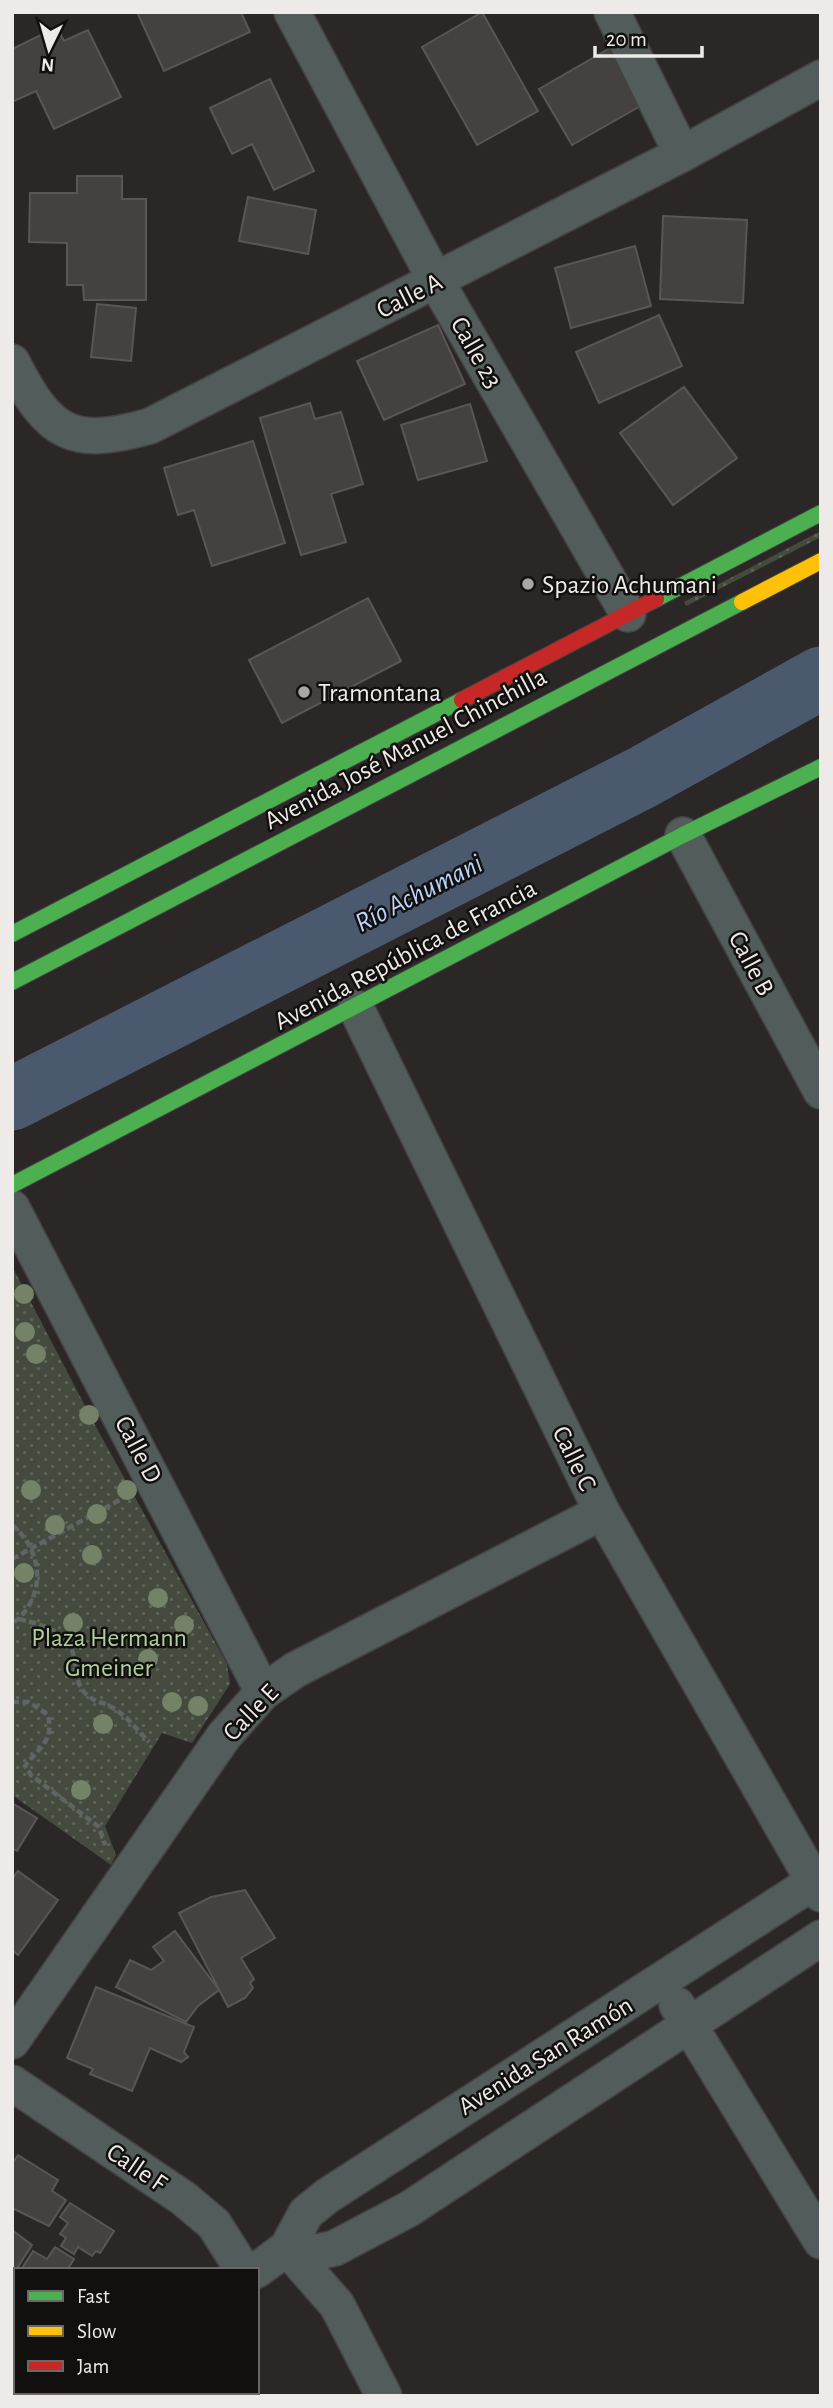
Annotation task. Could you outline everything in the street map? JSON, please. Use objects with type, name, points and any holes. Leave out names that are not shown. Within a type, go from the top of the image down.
[{"type":"main road","name":"Avenida José Manuel Chinchilla","points":[[12,982],[638,632],[821,513]]},
{"type":"main road","name":"Avenida José Manuel Chinchilla","points":[[12,934],[638,632],[821,561]]},
{"type":"main road","name":"Avenida República de Francia","points":[[12,1185],[356,1008],[683,835],[821,767]]},
{"type":"street","name":"Calle 23","points":[[292,12],[436,281],[638,632]]},
{"type":"street","points":[[612,12],[682,154]]},
{"type":"street","name":"Calle A","points":[[12,362],[28,393],[57,426],[89,438],[116,436],[150,426],[682,154],[821,78]]},
{"type":"street","name":"Calle B","points":[[683,835],[821,1091]]},
{"type":"street","name":"Calle C","points":[[356,1008],[602,1513],[818,1885]]},
{"type":"street","name":"Calle D","points":[[12,1208],[263,1692]]},
{"type":"street","name":"Calle E","points":[[12,2041],[224,1735],[263,1692],[295,1670],[602,1513]]},
{"type":"street","name":"Avenida San Ramón","points":[[259,2269],[288,2248],[306,2213],[327,2196],[662,1981],[818,1885]]},
{"type":"street","name":"Avenida San Ramón","points":[[288,2248],[318,2252],[335,2248],[409,2209],[821,1938]]},
{"type":"street","points":[[662,1981],[821,2241]]},
{"type":"street","name":"Calle F","points":[[12,2083],[183,2198],[215,2224],[242,2268]]},
{"type":"street","points":[[288,2248],[337,2305],[384,2396]]},
{"type":"path","points":[[12,1559],[127,1496]]},
{"type":"path","points":[[12,1525],[32,1548],[38,1568],[37,1586],[31,1604],[12,1624]]},
{"type":"path","points":[[19,1619],[40,1624],[66,1640],[74,1654],[77,1679],[85,1693],[97,1703],[112,1707],[149,1742]]},
{"type":"path","points":[[12,1702],[29,1702],[48,1715],[51,1729],[49,1740],[25,1766],[31,1775],[99,1827],[106,1848]]},
{"type":"green space","points":[[821,531],[821,537],[686,606],[684,602]]},
{"type":"green space","name":"Plaza Hermann Gmeiner","points":[[12,1266],[95,1425],[227,1664],[230,1684],[192,1743],[162,1733],[105,1826],[116,1855],[111,1865],[12,1795]]},
{"type":"building","points":[[137,12],[241,12],[250,32],[164,71]]},
{"type":"building","points":[[482,12],[538,111],[477,145],[422,47]]},
{"type":"building","points":[[57,27],[64,41],[88,30],[121,97],[54,129],[36,91],[12,102],[12,49]]},
{"type":"building","points":[[610,48],[644,104],[572,145],[539,89]]},
{"type":"building","points":[[270,79],[314,171],[274,190],[252,144],[232,154],[210,108]]},
{"type":"building","points":[[77,176],[122,176],[122,199],[146,199],[146,300],[84,300],[83,285],[67,285],[67,243],[29,242],[30,193],[77,193]]},
{"type":"building","points":[[248,197],[316,210],[308,254],[239,241]]},
{"type":"building","points":[[663,216],[747,220],[743,303],[660,299]]},
{"type":"building","points":[[635,246],[651,306],[571,328],[555,268]]},
{"type":"building","points":[[97,304],[136,308],[131,361],[91,357]]},
{"type":"building","points":[[659,315],[682,366],[599,403],[576,352]]},
{"type":"building","points":[[438,325],[465,384],[384,420],[357,361]]},
{"type":"building","points":[[684,387],[737,458],[673,505],[620,433]]},
{"type":"building","points":[[310,403],[315,419],[341,412],[363,484],[331,494],[346,542],[301,555],[260,418]]},
{"type":"building","points":[[470,404],[487,461],[418,480],[401,425]]},
{"type":"building","points":[[253,441],[285,543],[212,566],[194,510],[178,515],[164,468]]},
{"type":"building","name":"Tramontana","points":[[368,598],[401,661],[282,723],[249,660]]},
{"type":"building","points":[[12,1803],[37,1818],[17,1851],[12,1848]]},
{"type":"building","points":[[18,1871],[58,1900],[18,1955],[12,1950],[12,1879]]},
{"type":"building","points":[[245,1890],[275,1938],[241,1958],[254,1979],[250,1983],[253,1988],[245,1998],[228,2007],[179,1913],[211,1897]]},
{"type":"building","points":[[175,1931],[219,1990],[198,2006],[186,2022],[116,1987],[130,1960],[151,1970],[164,1961],[153,1947]]},
{"type":"building","points":[[96,1987],[194,2027],[184,2052],[188,2057],[181,2062],[150,2048],[132,2091],[90,2074],[93,2069],[67,2058]]},
{"type":"building","points":[[18,2155],[58,2180],[52,2191],[66,2200],[49,2226],[12,2208],[12,2164]]},
{"type":"building","points":[[70,2203],[114,2231],[100,2253],[96,2251],[92,2256],[78,2247],[74,2254],[61,2246],[66,2238],[60,2234],[68,2223],[60,2217]]},
{"type":"building","points":[[12,2230],[32,2245],[17,2268],[14,2268],[12,2276]]},
{"type":"building","points":[[55,2247],[74,2259],[68,2268],[22,2268],[33,2251],[47,2259]]},
{"type":"building","points":[[12,2302],[14,2358],[12,2357]]},
{"type":"waterway","name":"Río Achumani","points":[[12,1099],[643,777],[821,678]]},
{"type":"traffic: fast","points":[[656,599],[821,513]]},
{"type":"traffic: fast","points":[[12,982],[742,602]]},
{"type":"traffic: fast","points":[[12,934],[462,700]]},
{"type":"traffic: fast","points":[[12,1185],[683,835],[821,767]]},
{"type":"traffic: slow","points":[[742,602],[821,561]]},
{"type":"traffic: jam","points":[[462,700],[656,599]]},
{"type":"place","name":"Spazio Achumani","points":[[528,584]]},
{"type":"place","name":"Tramontana","points":[[304,692]]}]
